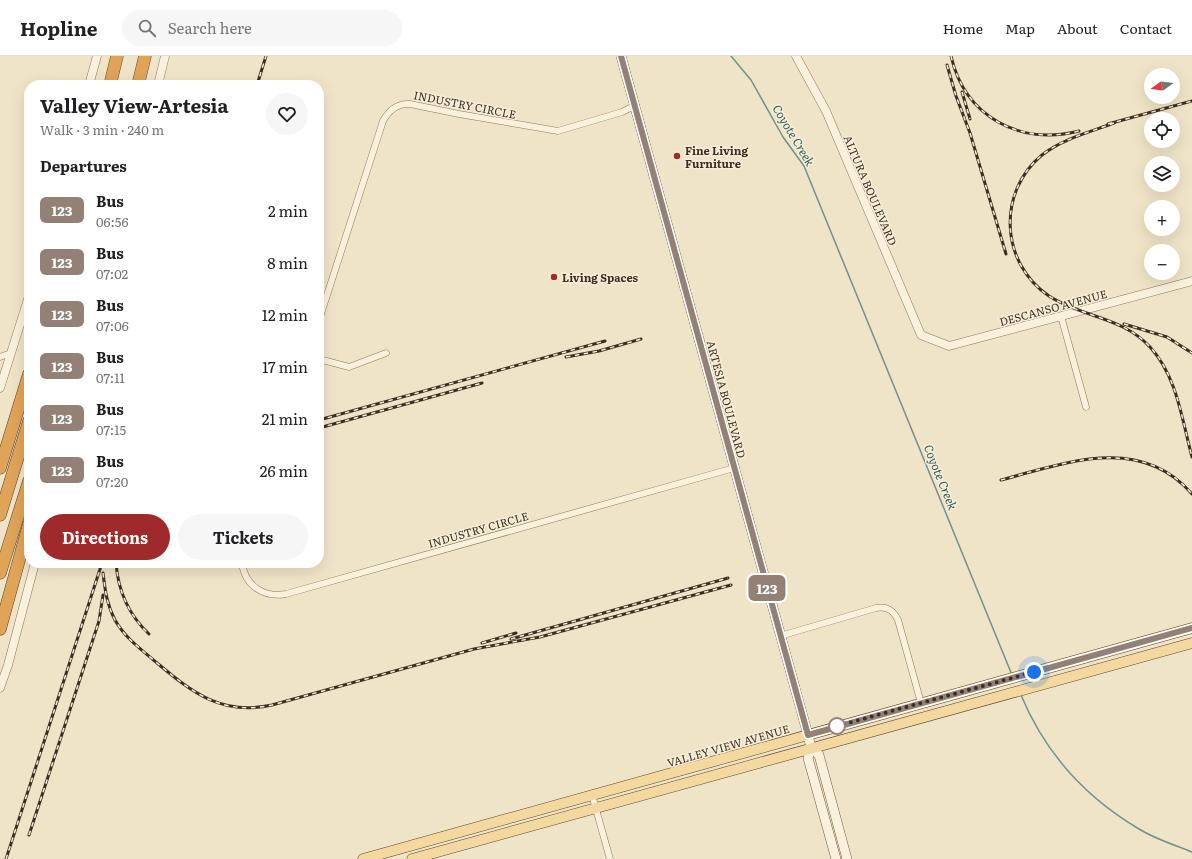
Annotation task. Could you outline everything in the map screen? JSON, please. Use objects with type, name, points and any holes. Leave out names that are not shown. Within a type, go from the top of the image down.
[{"type":"highway","points":[[111,80],[117,56]]},
{"type":"highway","points":[[119,80],[125,56]]},
{"type":"highway","points":[[139,80],[145,56]]},
{"type":"highway","points":[[0,468],[24,390]]},
{"type":"highway","points":[[0,515],[24,438]]},
{"type":"highway","points":[[0,573],[24,497]]},
{"type":"highway","points":[[0,629],[24,542]]},
{"type":"main road","name":"ARTESIA BOULEVARD","points":[[621,56],[808,735],[811,748],[808,758],[836,859]]},
{"type":"main road","name":"VALLEY VIEW AVENUE","points":[[363,859],[1192,628]]},
{"type":"main road","points":[[412,859],[1192,643]]},
{"type":"main road","name":"ARTESIA BOULEVARD","points":[[811,748],[819,755],[847,859]]},
{"type":"main road","points":[[694,767],[698,779]]},
{"type":"street","points":[[90,80],[97,56]]},
{"type":"street","points":[[159,80],[165,56]]},
{"type":"street","name":"ALTURA BOULEVARD","points":[[796,56],[826,111],[921,335]]},
{"type":"street","name":"INDUSTRY CIRCLE","points":[[324,304],[383,121],[392,108],[403,104],[410,104],[558,131],[622,112],[634,106]]},
{"type":"street","name":"DESCANSO AVENUE","points":[[921,335],[949,346],[1192,281]]},
{"type":"street","points":[[0,388],[24,312]]},
{"type":"street","points":[[1061,316],[1086,407]]},
{"type":"street","points":[[0,356],[11,353]]},
{"type":"street","points":[[324,360],[349,367],[386,353]]},
{"type":"street","name":"INDUSTRY CIRCLE","points":[[244,568],[247,578],[255,587],[271,594],[286,594],[734,468]]},
{"type":"street","points":[[0,688],[8,665],[34,568]]},
{"type":"street","points":[[780,636],[876,608],[883,607],[891,610],[898,620],[921,703]]},
{"type":"street","points":[[592,795],[610,859]]},
{"type":"waterway","name":"Coyote Creek","points":[[731,56],[751,80],[783,137],[804,166],[1012,675]]},
{"type":"waterway","name":"Coyote Creek","points":[[1021,695],[1042,736],[1069,772],[1084,788],[1101,803],[1145,833],[1192,852]]},
{"type":"railway","points":[[259,80],[266,56]]},
{"type":"railway","points":[[951,56],[958,77],[969,96],[982,110],[998,122],[1016,130],[1036,134],[1057,135],[1079,131]]},
{"type":"railway","points":[[947,65],[956,96],[970,133],[1006,254]]},
{"type":"railway","points":[[962,92],[970,119]]},
{"type":"railway","points":[[1108,124],[1192,101]]},
{"type":"railway","points":[[1114,123],[1076,136],[1050,149],[1027,170],[1017,188],[1012,207],[1010,227],[1013,247],[1021,265],[1033,282],[1049,296],[1074,309],[1115,323],[1127,329],[1150,347],[1167,371],[1173,385],[1192,457]]},
{"type":"railway","points":[[1124,324],[1167,337],[1192,353]]},
{"type":"railway","points":[[566,357],[599,351],[641,339]]},
{"type":"railway","points":[[324,419],[605,341]]},
{"type":"railway","points":[[324,427],[482,383]]},
{"type":"railway","points":[[1001,480],[1076,461],[1101,458],[1126,459],[1149,464],[1171,475],[1192,494]]},
{"type":"railway","points":[[6,859],[100,568]]},
{"type":"railway","points":[[116,568],[122,593],[130,611],[149,634]]},
{"type":"railway","points":[[103,573],[108,603],[115,620],[129,638],[140,648],[183,684],[209,699],[223,704],[254,708],[272,705],[474,649],[540,637],[731,585]]},
{"type":"railway","points":[[511,639],[728,578]]},
{"type":"railway","points":[[29,835],[99,621],[103,595]]},
{"type":"railway","points":[[482,643],[516,633]]},
{"type":"bus line","name":"123","points":[[621,56],[808,735],[825,729],[1192,628]]},
{"type":"place","name":"Fine Living Furniture","points":[[677,156]]},
{"type":"place","name":"Living Spaces","points":[[554,277]]},
{"type":"route","points":[[837,726],[1034,672]]}]
